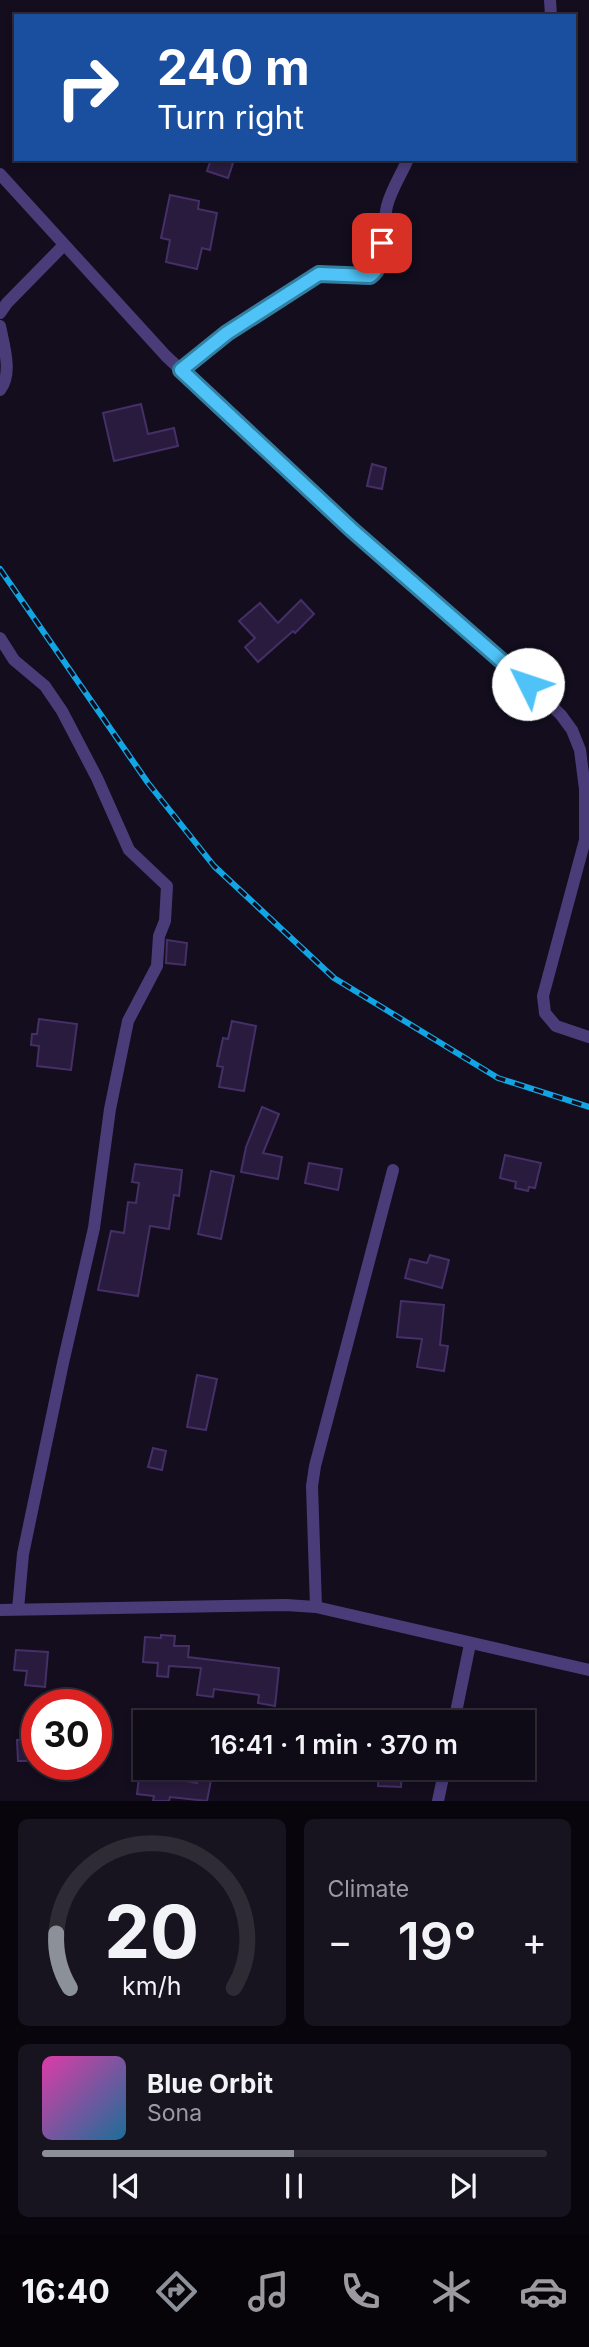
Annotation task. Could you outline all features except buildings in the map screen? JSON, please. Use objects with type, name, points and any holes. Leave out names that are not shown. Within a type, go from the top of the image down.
[{"type":"street","points":[[181,370],[227,333],[319,274],[370,276],[376,271],[380,260],[387,204],[407,161]]},
{"type":"street","points":[[0,174],[63,246],[181,370],[351,529],[562,715],[580,750],[585,789],[586,840],[543,996],[545,1013],[556,1026],[589,1037]]},
{"type":"street","points":[[0,313],[63,246]]},
{"type":"street","points":[[0,326],[7,372],[5,384],[0,390]]},
{"type":"street","points":[[0,638],[14,660],[45,686],[62,710],[97,778],[128,850],[167,886],[166,921],[159,936],[157,966],[128,1021],[110,1109],[94,1228],[23,1554],[18,1609]]},
{"type":"street","points":[[316,1607],[312,1486],[315,1466],[393,1170]]},
{"type":"street","points":[[0,1610],[286,1605],[316,1607],[589,1670]]},
{"type":"street","points":[[456,1710],[470,1644]]},
{"type":"street","points":[[438,1801],[442,1780]]},
{"type":"railway","points":[[0,569],[148,783],[214,866],[334,978],[498,1078],[589,1107]]},
{"type":"route","points":[[382,243],[376,271],[370,276],[319,274],[227,333],[181,370],[351,529],[528,684]]}]
